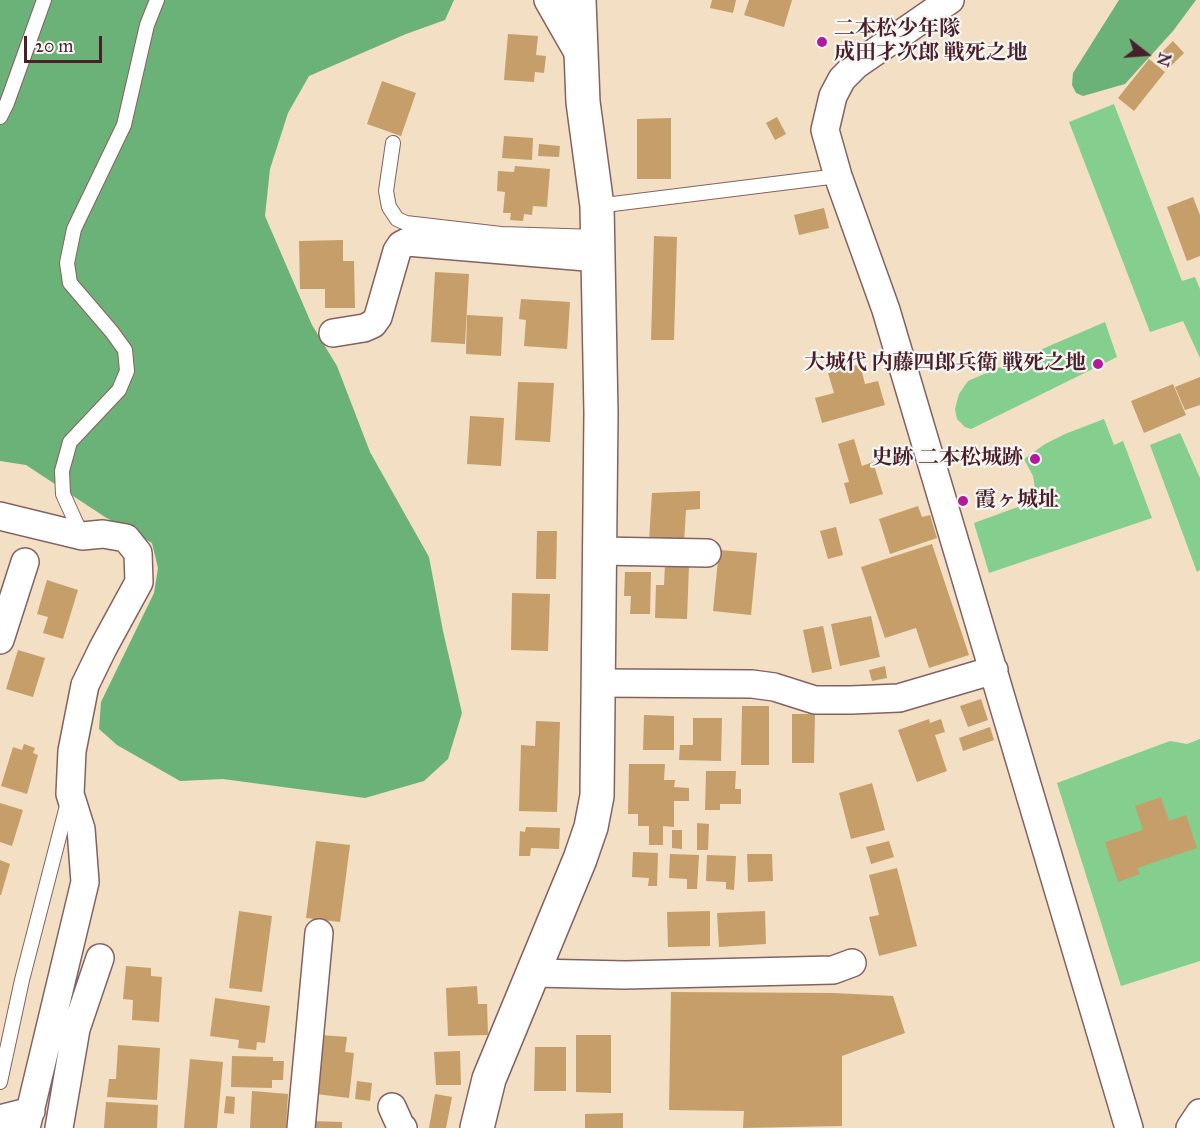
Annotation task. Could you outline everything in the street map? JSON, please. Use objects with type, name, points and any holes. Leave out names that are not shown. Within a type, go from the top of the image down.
[{"type":"street","points":[[548,0],[580,56]]},
{"type":"street","points":[[477,1128],[489,1079],[534,973],[591,827],[597,796],[600,683],[601,413],[597,234],[583,102],[579,0]]},
{"type":"street","points":[[950,0],[856,65],[842,79],[833,96],[825,130],[838,176],[886,310],[1129,1128]]},
{"type":"street","points":[[333,333],[364,328],[373,324],[378,317],[397,251],[407,242],[597,234]]},
{"type":"street","points":[[0,516],[82,536],[103,534],[126,538],[138,553],[139,582],[85,685],[72,751],[70,794],[81,829],[85,882],[28,1119],[0,1119]]},
{"type":"street","points":[[600,551],[707,553]]},
{"type":"street","points":[[0,640],[25,562]]},
{"type":"street","points":[[600,683],[752,684],[774,687],[815,700],[851,700],[899,698],[994,670]]},
{"type":"street","points":[[301,1128],[319,933]]},
{"type":"street","points":[[59,1128],[76,1029],[100,958]]},
{"type":"street","points":[[534,973],[625,975],[833,970],[852,963]]},
{"type":"street","points":[[1190,1128],[1200,1113]]},
{"type":"lane","points":[[0,117],[44,0]]},
{"type":"lane","points":[[82,536],[63,494],[62,471],[70,442],[119,390],[127,371],[125,351],[112,332],[70,284],[68,263],[74,229],[124,125],[147,25],[157,0]]},
{"type":"lane","points":[[393,143],[386,191],[389,207],[398,219],[406,222],[501,234],[597,234],[838,176]]},
{"type":"lane","points":[[0,1082],[22,980],[70,794]]},
{"type":"green space","points":[[0,0],[454,0],[445,20],[406,34],[309,76],[288,113],[270,169],[265,216],[312,325],[337,366],[370,452],[429,557],[462,713],[448,759],[424,781],[365,798],[223,779],[180,781],[117,745],[99,729],[101,702],[154,593],[158,568],[152,543],[105,517],[26,465],[0,461]]},
{"type":"green space","points":[[1119,0],[1196,0],[1173,31],[1125,84],[1083,96],[1076,93],[1072,85],[1073,73]]},
{"type":"green space","points":[[1114,104],[1182,281],[1195,277],[1200,289],[1200,358],[1183,321],[1150,332],[1069,122]]},
{"type":"green space","points":[[1105,322],[1117,357],[971,429],[965,427],[957,419],[955,409],[959,394],[968,381]]},
{"type":"green space","points":[[1104,419],[1114,445],[1123,441],[1152,518],[989,573],[974,523],[1037,500],[1033,476],[1024,459],[1045,444],[1065,434]]},
{"type":"green space","points":[[1180,433],[1200,478],[1200,570],[1197,572],[1150,445]]},
{"type":"green space","points":[[1200,739],[1200,961],[1121,986],[1057,783],[1170,741],[1187,744]]},
{"type":"building","points":[[712,0],[736,0],[733,13],[710,8]]},
{"type":"building","points":[[749,0],[792,0],[784,27],[744,15]]},
{"type":"building","points":[[508,34],[538,36],[536,55],[546,56],[544,73],[535,72],[534,82],[504,80]]},
{"type":"building","points":[[1173,41],[1184,53],[1167,70],[1156,58]]},
{"type":"building","points":[[1149,59],[1165,72],[1134,111],[1118,98]]},
{"type":"building","points":[[382,81],[416,93],[401,136],[367,124]]},
{"type":"building","points":[[777,117],[786,134],[775,140],[766,123]]},
{"type":"building","points":[[671,118],[671,179],[637,179],[637,119]]},
{"type":"building","points":[[504,136],[533,138],[532,160],[502,158]]},
{"type":"building","points":[[539,144],[560,146],[559,157],[538,156]]},
{"type":"building","points":[[515,166],[550,169],[547,207],[533,206],[532,215],[524,214],[523,221],[510,220],[511,213],[503,213],[505,192],[497,191],[498,171],[514,172]]},
{"type":"building","points":[[1193,197],[1200,215],[1200,256],[1187,261],[1167,207]]},
{"type":"building","points":[[824,208],[829,228],[799,235],[794,215]]},
{"type":"building","points":[[654,236],[677,237],[674,340],[651,340]]},
{"type":"building","points":[[343,240],[343,261],[354,261],[355,308],[325,308],[325,289],[300,289],[299,241]]},
{"type":"building","points":[[435,272],[469,274],[465,344],[431,342]]},
{"type":"building","points":[[521,299],[570,302],[567,349],[524,346],[526,320],[519,319]]},
{"type":"building","points":[[467,315],[503,317],[501,356],[466,354]]},
{"type":"building","points":[[860,364],[865,384],[878,381],[885,405],[822,423],[815,398],[834,393],[828,373]]},
{"type":"building","points":[[1200,377],[1200,405],[1185,410],[1175,387]]},
{"type":"building","points":[[518,382],[554,383],[550,442],[515,440]]},
{"type":"building","points":[[1173,384],[1186,415],[1144,433],[1131,401]]},
{"type":"building","points":[[470,416],[504,418],[501,466],[467,464]]},
{"type":"building","points":[[854,439],[862,466],[873,462],[883,494],[850,504],[844,483],[849,482],[838,444]]},
{"type":"building","points":[[700,491],[700,509],[686,510],[684,543],[649,541],[652,493]]},
{"type":"building","points":[[918,506],[922,517],[930,515],[937,538],[890,554],[879,519]]},
{"type":"building","points":[[836,527],[843,555],[828,559],[820,531]]},
{"type":"building","points":[[537,531],[557,531],[556,579],[536,579]]},
{"type":"building","points":[[932,544],[969,655],[929,668],[916,628],[885,638],[861,567]]},
{"type":"building","points":[[719,550],[757,553],[751,615],[713,611]]},
{"type":"building","points":[[665,564],[689,565],[687,619],[655,618],[656,585],[664,585]]},
{"type":"building","points":[[625,572],[651,572],[650,614],[630,614],[631,596],[624,596]]},
{"type":"building","points":[[47,580],[78,590],[63,639],[43,633],[48,617],[37,614]]},
{"type":"building","points":[[512,593],[550,594],[548,651],[511,650]]},
{"type":"building","points":[[871,616],[880,657],[840,666],[831,624]]},
{"type":"building","points":[[823,626],[832,669],[812,673],[803,630]]},
{"type":"building","points":[[18,650],[45,658],[33,697],[6,689]]},
{"type":"building","points":[[885,666],[887,678],[872,681],[869,670]]},
{"type":"building","points":[[981,699],[988,720],[968,727],[960,706]]},
{"type":"building","points":[[742,706],[769,706],[769,765],[741,765]]},
{"type":"building","points":[[792,714],[815,714],[814,763],[792,763]]},
{"type":"building","points":[[644,715],[674,716],[674,750],[643,750]]},
{"type":"building","points":[[693,718],[722,718],[721,761],[679,760],[680,745],[693,745]]},
{"type":"building","points":[[929,719],[930,723],[941,719],[945,732],[935,735],[947,771],[917,782],[898,730]]},
{"type":"building","points":[[536,721],[560,722],[557,812],[519,811],[521,745],[535,746]]},
{"type":"building","points":[[990,727],[994,740],[963,751],[959,738]]},
{"type":"building","points":[[24,744],[35,748],[33,753],[38,755],[27,794],[1,786],[13,747],[22,750]]},
{"type":"building","points":[[629,764],[665,764],[664,780],[675,780],[674,787],[689,788],[689,801],[674,801],[674,827],[663,826],[663,845],[649,845],[649,826],[638,826],[638,814],[628,814]]},
{"type":"building","points":[[706,771],[736,771],[735,789],[741,789],[741,804],[720,804],[720,810],[705,810]]},
{"type":"building","points":[[872,783],[885,830],[851,839],[839,793]]},
{"type":"building","points":[[1161,797],[1169,821],[1186,815],[1197,848],[1137,868],[1140,874],[1118,882],[1105,842],[1143,830],[1135,806]]},
{"type":"building","points":[[0,803],[23,810],[12,846],[0,842]]},
{"type":"building","points":[[697,823],[709,824],[708,850],[697,850]]},
{"type":"building","points":[[526,827],[560,828],[559,849],[531,848],[530,856],[519,856],[520,831],[525,832]]},
{"type":"building","points":[[672,830],[682,830],[682,849],[672,848]]},
{"type":"building","points":[[316,841],[350,845],[340,922],[306,918]]},
{"type":"building","points":[[889,841],[894,857],[871,864],[866,847]]},
{"type":"building","points":[[633,852],[658,853],[657,886],[648,886],[649,878],[632,877]]},
{"type":"building","points":[[670,854],[699,855],[697,889],[687,889],[687,879],[669,878]]},
{"type":"building","points":[[747,854],[772,854],[773,881],[748,882]]},
{"type":"building","points":[[707,855],[736,856],[734,890],[726,889],[726,882],[706,881]]},
{"type":"building","points":[[0,860],[10,864],[1,895],[0,895]]},
{"type":"building","points":[[897,868],[917,946],[879,956],[869,917],[879,915],[869,875]]},
{"type":"building","points":[[239,911],[272,916],[262,992],[229,988]]},
{"type":"building","points":[[710,911],[710,946],[668,947],[667,912]]},
{"type":"building","points":[[765,911],[766,944],[719,947],[717,913]]},
{"type":"building","points":[[126,966],[151,968],[151,976],[162,977],[159,1022],[132,1020],[133,1000],[123,999]]},
{"type":"building","points":[[477,986],[478,1004],[487,1004],[488,1035],[448,1036],[446,988]]},
{"type":"building","points":[[671,992],[834,993],[893,996],[905,1033],[842,1056],[842,1126],[743,1128],[744,1111],[669,1110]]},
{"type":"building","points":[[215,998],[270,1006],[265,1043],[257,1042],[256,1050],[238,1048],[239,1040],[210,1036]]},
{"type":"building","points":[[322,1035],[347,1037],[345,1052],[354,1053],[349,1098],[316,1094]]},
{"type":"building","points":[[576,1035],[611,1035],[611,1093],[576,1092]]},
{"type":"building","points":[[118,1045],[160,1048],[157,1100],[107,1097],[109,1079],[116,1079]]},
{"type":"building","points":[[535,1047],[566,1047],[566,1091],[534,1091]]},
{"type":"building","points":[[460,1051],[461,1085],[436,1085],[434,1052]]},
{"type":"building","points":[[232,1056],[273,1057],[273,1061],[284,1061],[283,1080],[272,1080],[272,1088],[231,1087]]},
{"type":"building","points":[[190,1059],[223,1062],[217,1128],[184,1128]]},
{"type":"building","points":[[357,1081],[372,1083],[370,1101],[355,1099]]},
{"type":"building","points":[[252,1091],[288,1094],[286,1128],[250,1128]]},
{"type":"building","points":[[435,1094],[452,1097],[446,1128],[429,1128]]},
{"type":"building","points":[[226,1096],[235,1097],[234,1114],[224,1113]]},
{"type":"building","points":[[106,1102],[158,1105],[157,1128],[104,1128]]},
{"type":"building","points":[[623,1113],[623,1128],[585,1128],[585,1114]]},
{"type":"building","points":[[312,1121],[342,1122],[342,1128],[312,1128]]},
{"type":"place","name":"二本松少年隊 成田才次郎 戦死之地","points":[[822,42]]},
{"type":"place","name":"大城代 内藤四郎兵衛 戦死之地","points":[[1098,364]]},
{"type":"place","name":"史跡 二本松城跡","points":[[1035,459]]},
{"type":"place","name":"霞ヶ城址","points":[[963,501]]}]
